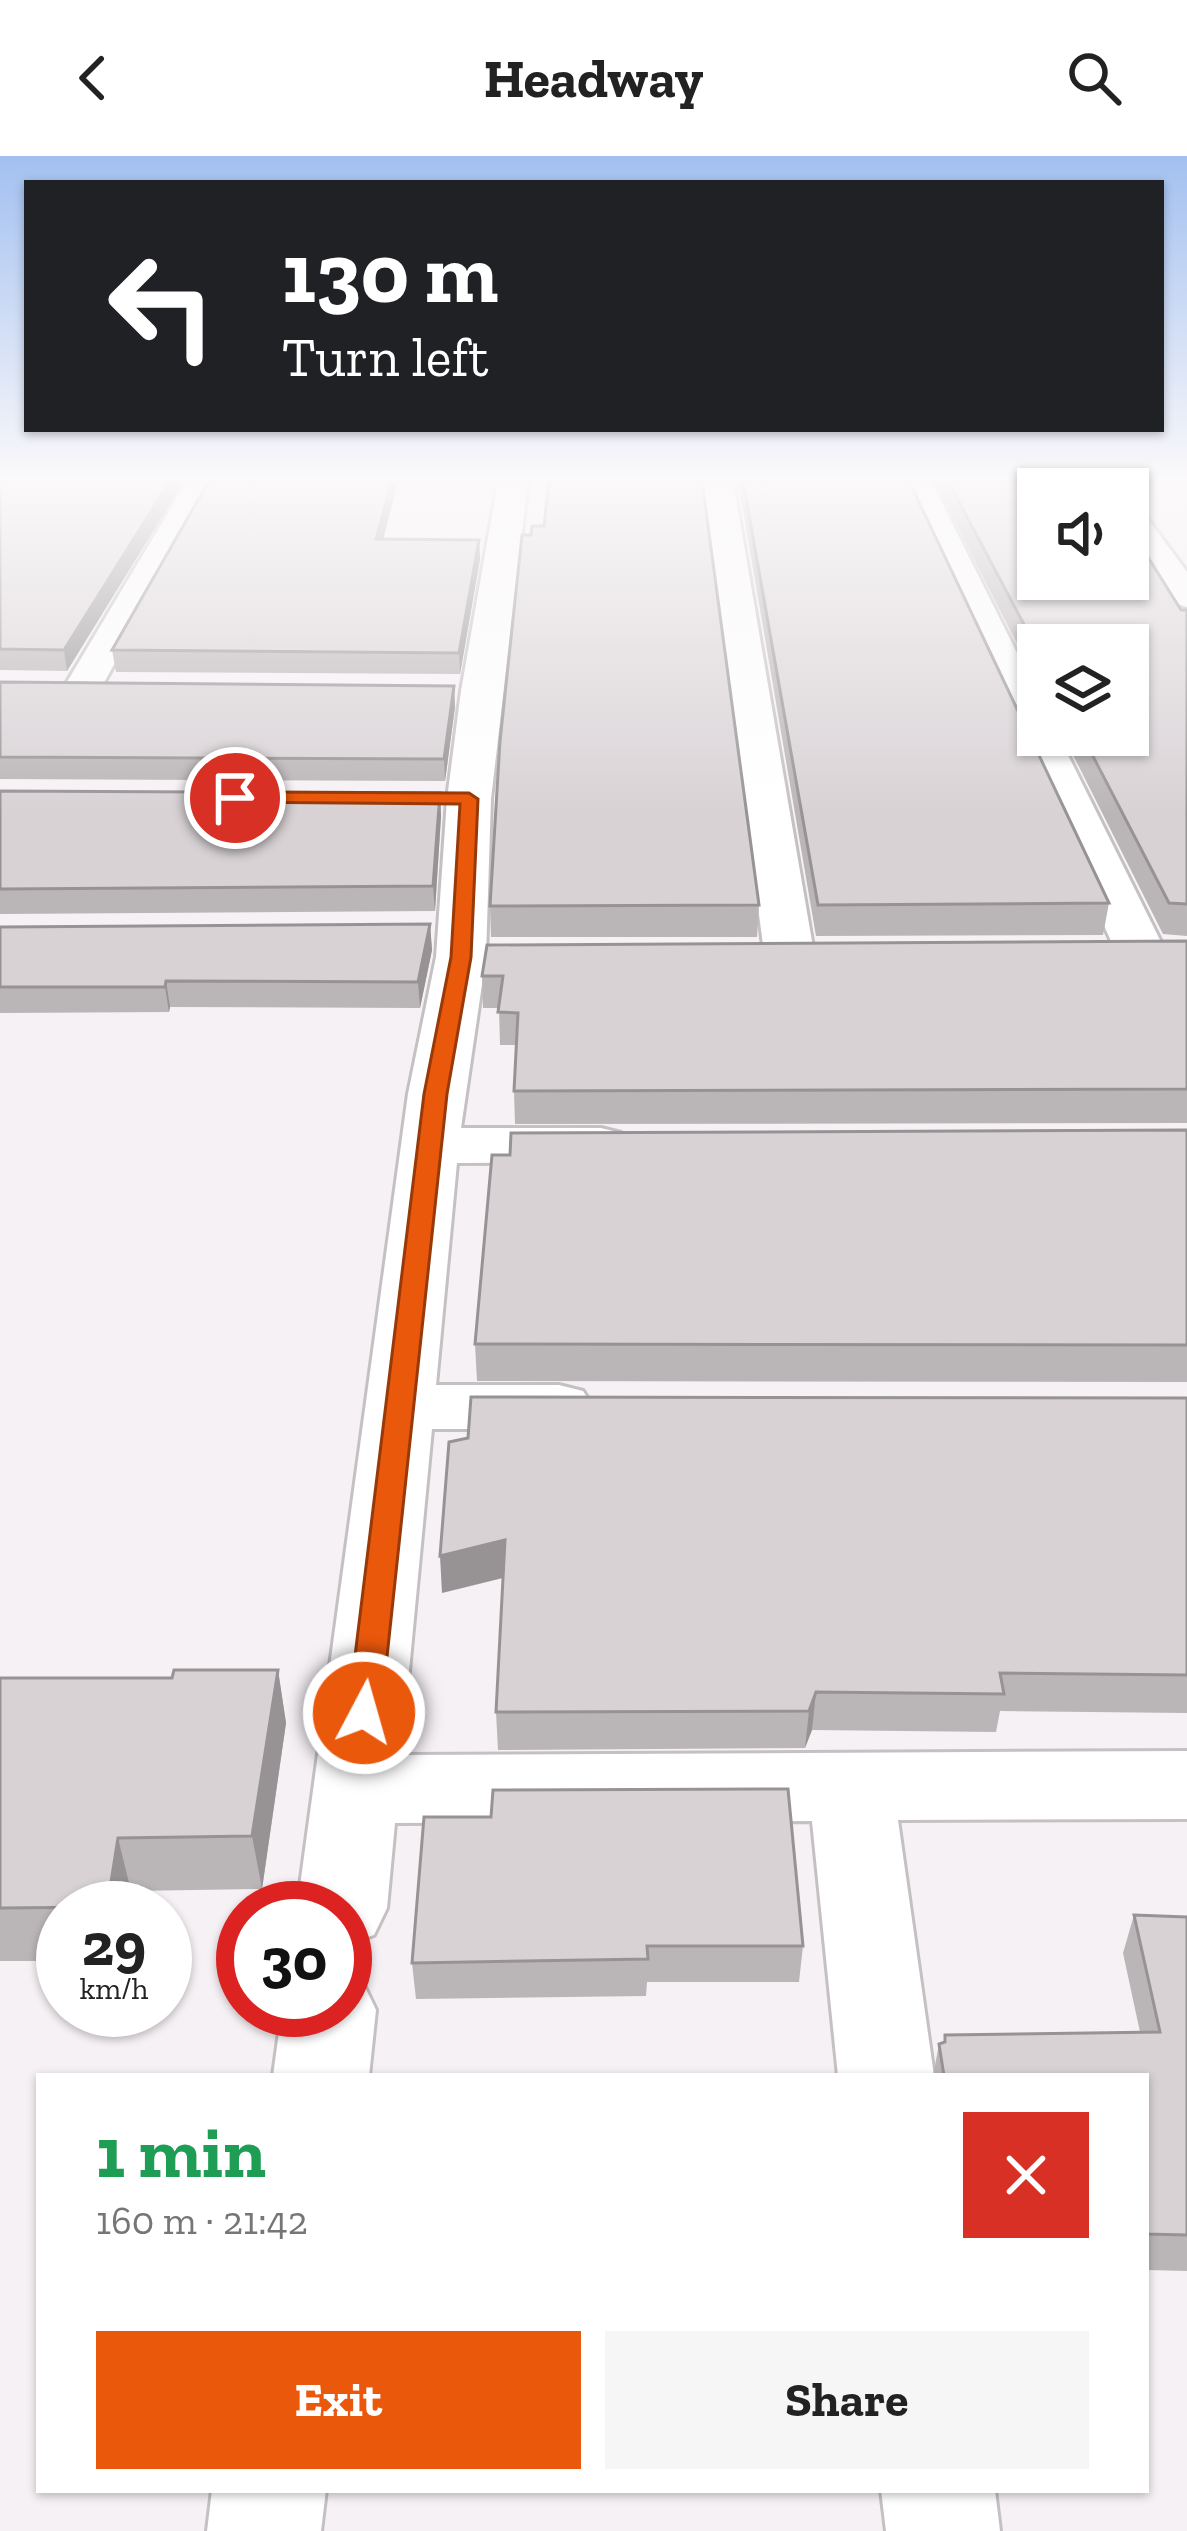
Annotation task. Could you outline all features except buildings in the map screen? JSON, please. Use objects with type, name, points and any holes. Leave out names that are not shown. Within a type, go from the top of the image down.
[{"type":"street","points":[[82,687],[138,592]]},
{"type":"street","points":[[345,1881],[430,1146],[461,943],[446,798],[458,691],[484,592]]},
{"type":"street","points":[[735,592],[789,953]]},
{"type":"street","points":[[968,592],[1141,954]]},
{"type":"street","points":[[41,687],[129,688]]},
{"type":"street","points":[[430,1146],[643,1145]]},
{"type":"street","points":[[399,1407],[614,1407]]},
{"type":"street","points":[[357,1789],[1187,1785]]},
{"type":"street","points":[[850,1786],[886,2073]]},
{"type":"street","points":[[321,2073],[326,2037]]},
{"type":"street","points":[[264,2531],[269,2493]]},
{"type":"street","points":[[938,2493],[943,2531]]},
{"type":"route","points":[[235,798],[469,799],[461,957],[436,1094],[364,1713]]}]
